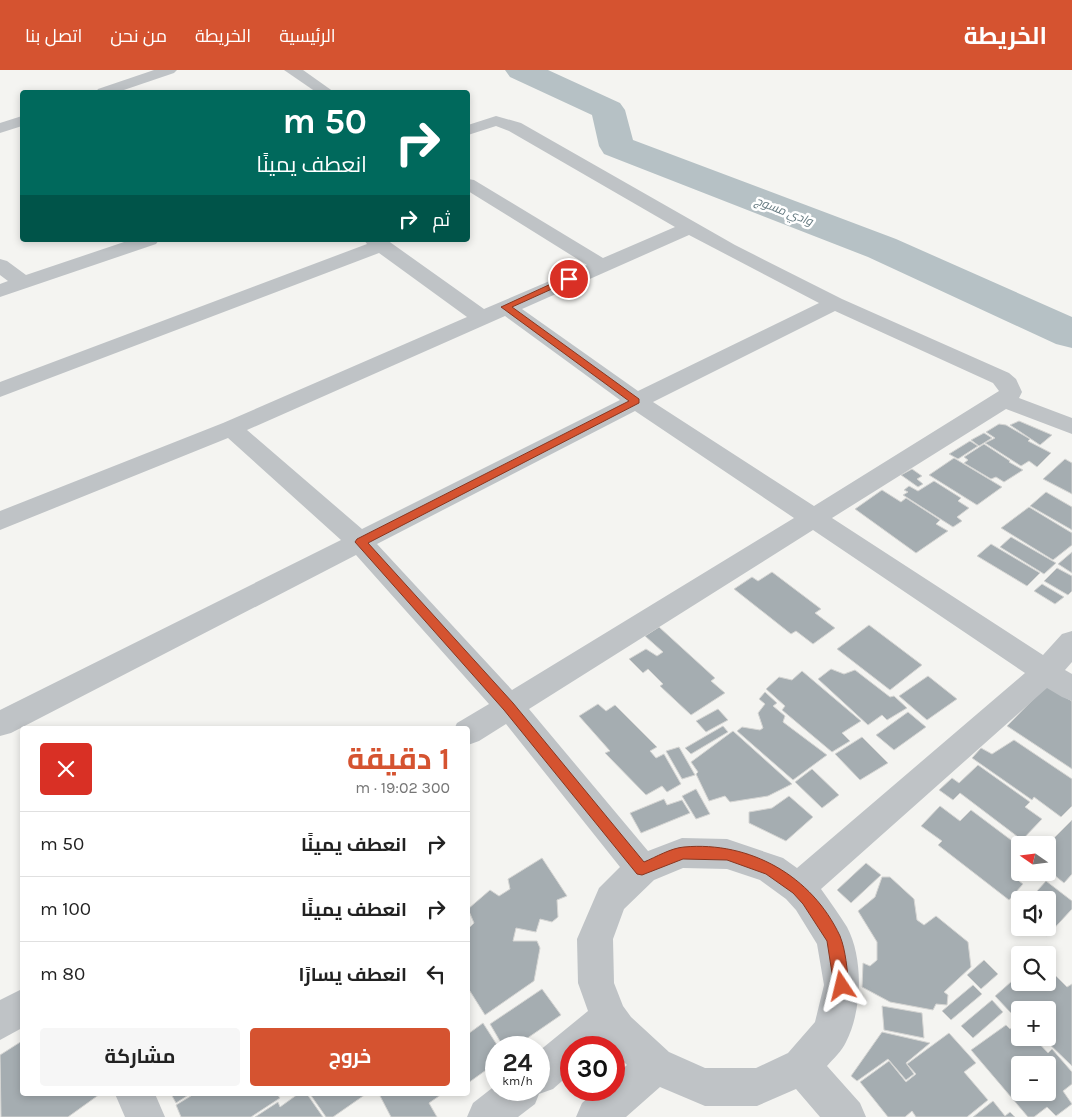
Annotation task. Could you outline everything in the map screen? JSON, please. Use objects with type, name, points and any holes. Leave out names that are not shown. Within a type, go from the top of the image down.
[{"type":"street","points":[[130,70],[158,88]]},
{"type":"street","points":[[110,90],[169,70]]},
{"type":"street","points":[[292,70],[323,90]]},
{"type":"street","points":[[470,129],[496,121],[509,124],[586,166],[688,228],[835,303],[1001,378],[1008,384],[1011,392],[1004,400],[470,731]]},
{"type":"street","points":[[0,128],[20,122]]},
{"type":"street","points":[[470,185],[601,265]]},
{"type":"street","points":[[0,521],[231,428],[688,228]]},
{"type":"street","points":[[0,291],[143,242]]},
{"type":"street","points":[[0,390],[378,242],[481,317]]},
{"type":"street","points":[[0,266],[23,283]]},
{"type":"street","points":[[0,724],[636,401],[835,303]]},
{"type":"street","points":[[506,307],[636,401],[1072,689]]},
{"type":"street","points":[[1004,400],[1072,427]]},
{"type":"street","points":[[231,428],[360,542],[509,706],[642,869]]},
{"type":"street","points":[[798,888],[1047,671],[1072,642]]},
{"type":"street","points":[[682,853],[727,854],[771,869],[798,888],[808,899],[834,939],[842,986],[832,1031],[802,1067],[757,1087],[705,1088],[655,1066],[618,1030],[609,1018],[596,984],[595,939],[611,899],[642,869],[682,853]]},
{"type":"street","points":[[0,1021],[20,1008]]},
{"type":"street","points":[[587,1036],[609,1018]]},
{"type":"street","points":[[550,1066],[560,1058]]},
{"type":"street","points":[[596,1117],[655,1066]]},
{"type":"street","points":[[802,1067],[846,1117]]},
{"type":"street","points":[[136,1096],[144,1117]]},
{"type":"street","points":[[488,1117],[507,1101]]},
{"type":"building","points":[[1019,421],[1052,435],[1040,445],[1010,425]]},
{"type":"building","points":[[999,424],[1006,425],[1030,439],[1028,441],[1051,453],[1037,467],[1029,461],[1021,466],[985,443],[995,438],[986,432]]},
{"type":"building","points":[[984,433],[992,438],[979,446],[971,440]]},
{"type":"building","points":[[970,441],[978,446],[958,459],[949,454]]},
{"type":"building","points":[[984,444],[1023,470],[1004,482],[996,477],[991,479],[964,463],[968,460],[964,457]]},
{"type":"building","points":[[954,458],[1002,487],[977,505],[929,475]]},
{"type":"building","points":[[1065,459],[1072,463],[1072,494],[1043,479]]},
{"type":"building","points":[[912,469],[922,476],[917,479],[923,484],[918,487],[901,475]]},
{"type":"building","points":[[934,481],[961,498],[958,501],[969,508],[957,517],[962,521],[953,527],[903,495],[908,492],[904,490],[909,486],[918,491]]},
{"type":"building","points":[[882,490],[901,502],[906,498],[940,520],[936,524],[948,531],[916,553],[855,509]]},
{"type":"building","points":[[1046,492],[1072,507],[1072,530],[1030,506]]},
{"type":"building","points":[[1029,507],[1072,533],[1072,545],[1053,560],[1001,528]]},
{"type":"building","points":[[1011,537],[1056,563],[1044,574],[1000,547]]},
{"type":"building","points":[[991,544],[1040,573],[1027,586],[977,556]]},
{"type":"building","points":[[1072,552],[1072,573],[1058,564]]},
{"type":"building","points":[[1057,568],[1072,576],[1072,591],[1068,595],[1044,581]]},
{"type":"building","points":[[772,572],[821,609],[815,613],[835,628],[813,644],[796,631],[791,634],[734,589],[752,577],[758,581]]},
{"type":"building","points":[[1042,584],[1064,597],[1055,604],[1034,591]]},
{"type":"building","points":[[869,625],[922,665],[890,690],[837,649]]},
{"type":"building","points":[[659,627],[715,678],[711,681],[725,693],[691,715],[660,686],[663,684],[648,669],[643,673],[629,659],[646,649],[657,656],[663,652],[645,636]]},
{"type":"building","points":[[831,669],[844,674],[855,670],[890,697],[894,696],[907,708],[887,720],[882,715],[868,725],[818,679]]},
{"type":"building","points":[[802,671],[861,721],[842,733],[850,741],[832,752],[782,710],[785,706],[766,689],[779,677],[792,680]]},
{"type":"building","points":[[928,676],[957,699],[927,720],[899,696]]},
{"type":"building","points":[[1046,686],[1072,701],[1072,769],[1007,726]]},
{"type":"building","points":[[765,692],[777,703],[773,706],[785,716],[783,722],[827,755],[793,780],[737,731],[742,727],[760,730],[763,728],[758,713],[765,704],[759,699]]},
{"type":"building","points":[[598,704],[606,711],[615,705],[657,747],[650,751],[656,758],[664,754],[681,784],[667,792],[662,786],[646,795],[605,753],[610,751],[579,716]]},
{"type":"building","points":[[718,709],[728,720],[706,732],[696,721]]},
{"type":"building","points":[[908,712],[926,727],[894,750],[876,735]]},
{"type":"building","points":[[723,726],[728,732],[691,754],[685,748]]},
{"type":"building","points":[[733,731],[792,784],[768,796],[730,802],[725,796],[709,801],[696,774],[698,772],[691,762]]},
{"type":"building","points":[[862,737],[888,763],[860,780],[835,754]]},
{"type":"building","points":[[1014,740],[1072,779],[1072,806],[1061,817],[1034,797],[1032,800],[972,758],[981,748],[992,754]]},
{"type":"building","points":[[679,747],[695,775],[682,779],[666,751]]},
{"type":"building","points":[[978,765],[1030,802],[1025,807],[1042,819],[1026,836],[1017,836],[960,793],[953,800],[939,790],[952,778],[959,783]]},
{"type":"building","points":[[812,769],[839,795],[822,808],[795,782]]},
{"type":"building","points":[[696,789],[710,814],[696,819],[682,796]]},
{"type":"building","points":[[789,796],[813,817],[786,841],[749,823],[749,812],[772,808]]},
{"type":"building","points":[[664,799],[667,805],[682,800],[690,813],[641,833],[630,813]]},
{"type":"building","points":[[940,806],[960,821],[971,810],[1011,840],[1011,881],[1019,881],[1023,884],[1017,891],[1011,891],[1009,900],[938,845],[942,841],[921,826]]},
{"type":"building","points":[[1072,820],[1072,874],[1064,883],[1056,876],[1056,836]]},
{"type":"building","points":[[542,858],[567,896],[557,900],[558,917],[552,922],[540,919],[536,932],[516,928],[513,941],[537,941],[540,948],[534,981],[485,1015],[470,991],[470,927],[474,923],[470,914],[470,907],[490,890],[499,896],[510,889],[508,879]]},
{"type":"building","points":[[866,863],[881,875],[851,903],[837,890]]},
{"type":"building","points":[[882,877],[890,877],[914,899],[917,920],[924,925],[936,916],[968,942],[971,967],[944,992],[948,995],[947,1005],[936,1004],[933,1010],[890,1002],[862,987],[863,963],[870,966],[877,960],[877,942],[858,911],[875,897]]},
{"type":"building","points":[[1046,881],[1072,901],[1072,909],[1056,926],[1056,891],[1037,891]]},
{"type":"building","points":[[984,960],[998,974],[981,989],[967,975]]},
{"type":"building","points":[[1056,976],[1067,987],[1072,984],[1072,1066],[1051,1046],[1056,1046],[1056,1001],[1011,1001],[1011,1013],[995,996],[1011,982],[1011,991],[1056,991]]},
{"type":"building","points":[[973,985],[982,994],[951,1020],[942,1011]]},
{"type":"building","points":[[542,989],[561,1015],[530,1036],[497,1036],[490,1024]]},
{"type":"building","points":[[992,1000],[1003,1012],[973,1038],[961,1026]]},
{"type":"building","points":[[882,1006],[922,1013],[924,1038],[884,1030]]},
{"type":"building","points":[[483,1023],[491,1036],[485,1036],[485,1071],[470,1082],[470,1033]]},
{"type":"building","points":[[1006,1025],[1011,1028],[1011,1046],[1041,1046],[1048,1053],[1052,1049],[1072,1072],[1072,1084],[1063,1091],[1072,1104],[1056,1116],[1047,1107],[1034,1117],[1028,1117],[1014,1101],[1056,1101],[1056,1056],[1011,1056],[1011,1097],[971,1050]]},
{"type":"building","points":[[882,1032],[930,1043],[906,1063],[914,1074],[906,1080],[888,1059],[857,1081],[851,1076]]},
{"type":"building","points":[[949,1033],[976,1063],[964,1072],[988,1100],[967,1117],[916,1117],[912,1111],[905,1117],[888,1117],[860,1082],[889,1061],[906,1082],[916,1074],[907,1064]]},
{"type":"building","points":[[20,1042],[20,1096],[97,1096],[68,1117],[1,1117],[0,1055]]},
{"type":"building","points":[[172,1096],[187,1096],[176,1103]]},
{"type":"building","points":[[191,1096],[278,1096],[280,1098],[251,1117],[181,1117],[176,1105]]},
{"type":"building","points":[[295,1096],[308,1096],[323,1117],[255,1117],[278,1102],[280,1107]]},
{"type":"building","points":[[311,1096],[363,1096],[333,1117],[326,1117]]},
{"type":"building","points":[[380,1096],[439,1096],[429,1103],[437,1117],[391,1117]]},
{"type":"building","points":[[993,1101],[1005,1116],[1010,1112],[1015,1117],[973,1117]]},
{"type":"waterway","name":"وادي مسوج","points":[[521,70],[608,110],[617,146],[882,248],[1072,334]]},
{"type":"route","points":[[569,279],[506,307],[636,401],[360,542],[509,706],[642,869],[682,853],[727,854],[771,869],[798,888],[808,899],[834,939],[842,986]]}]
